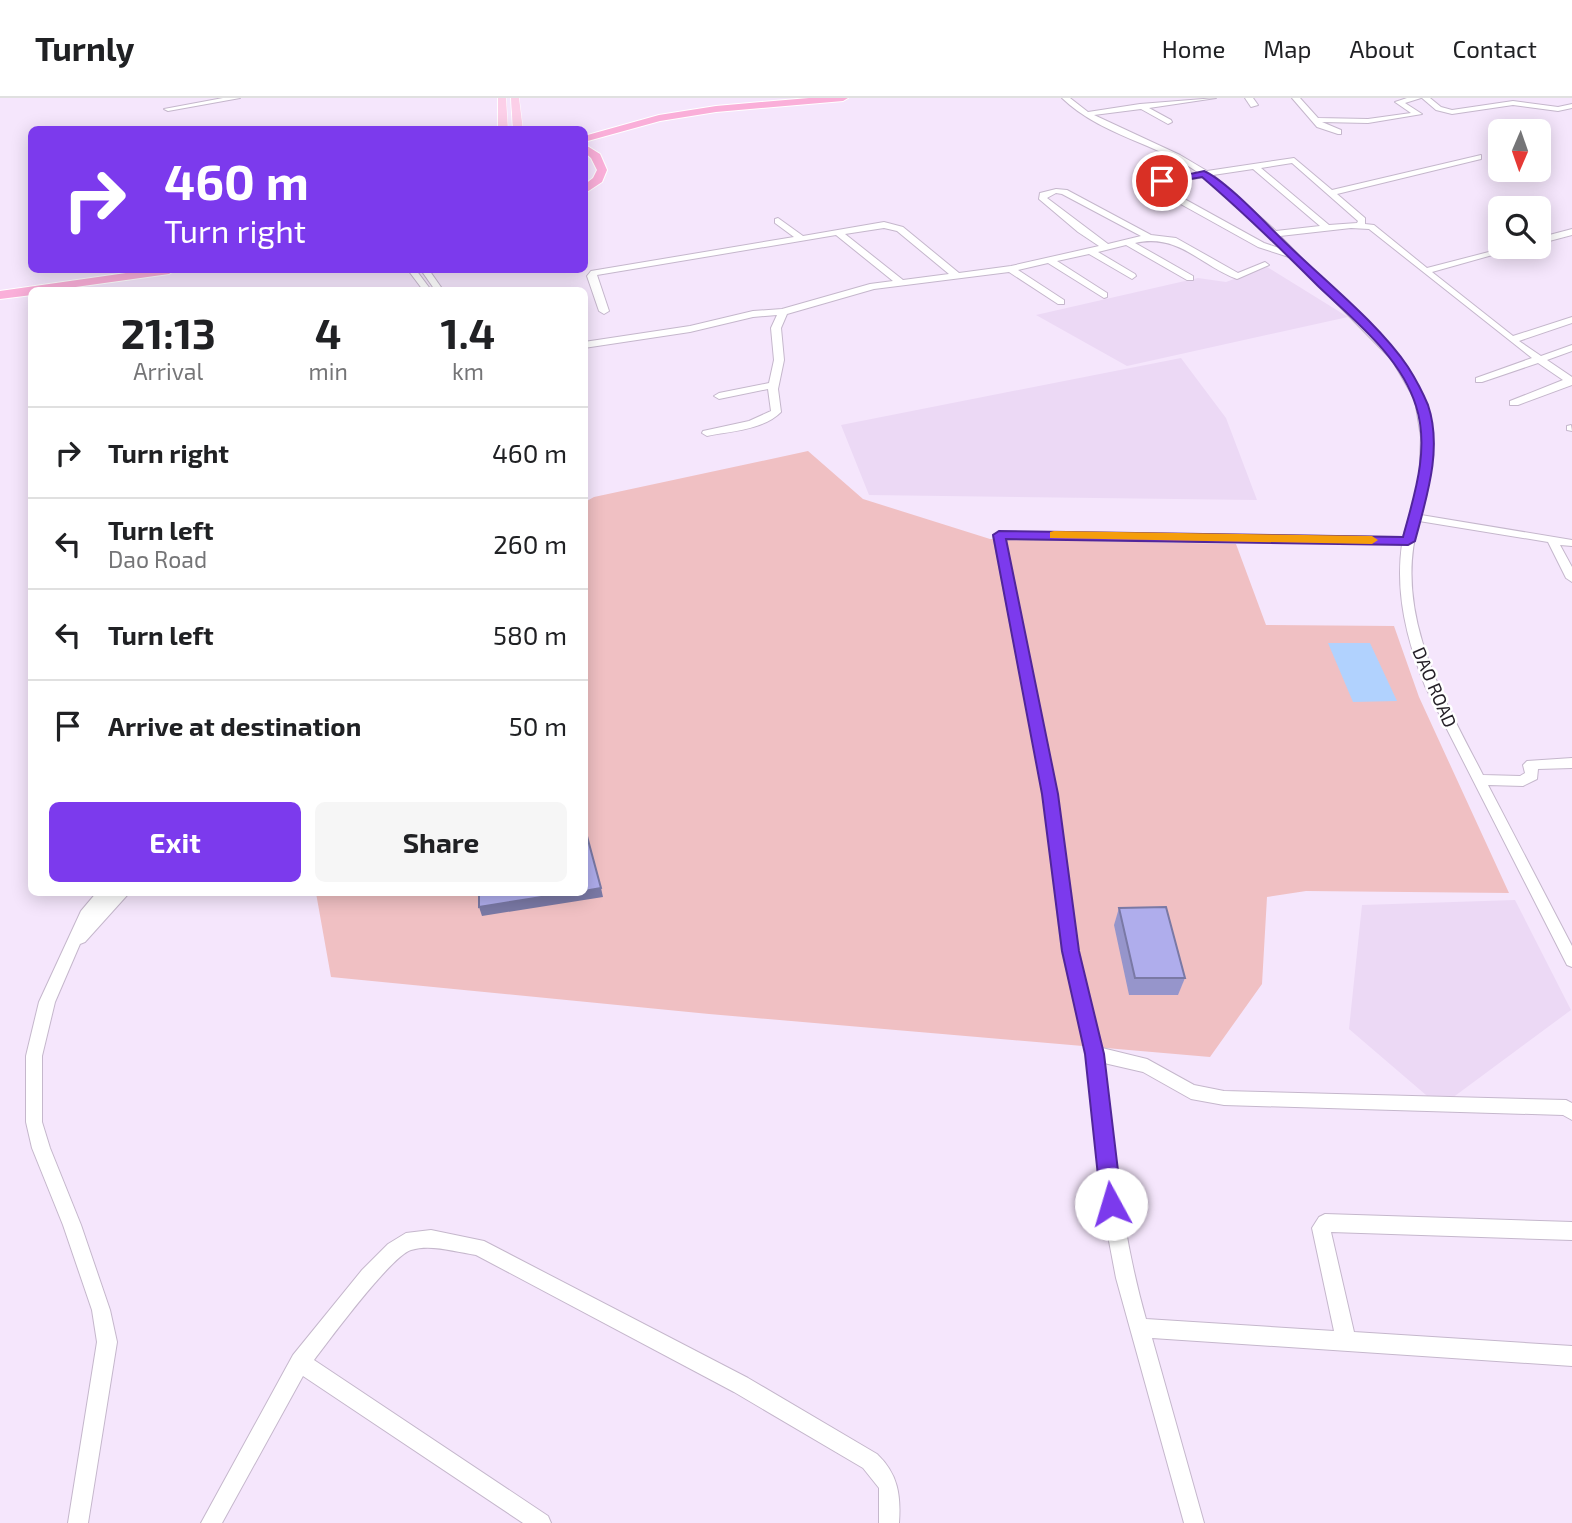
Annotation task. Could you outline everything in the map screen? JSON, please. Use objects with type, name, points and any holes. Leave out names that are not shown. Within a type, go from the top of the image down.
[{"type":"highway","points":[[589,138],[659,118],[716,109],[843,98]]},
{"type":"highway","points":[[588,150],[600,160],[602,170],[598,180],[588,188]]},
{"type":"highway","points":[[58,287],[149,273]]},
{"type":"highway","points":[[0,295],[28,292]]},
{"type":"main road","points":[[502,98],[503,126]]},
{"type":"main road","points":[[515,98],[518,126]]},
{"type":"street","points":[[169,109],[210,100],[236,98]]},
{"type":"street","name":"DAO ROAD","points":[[1066,98],[1088,114],[1179,158],[1204,174],[1272,234],[1403,368],[1422,404],[1425,421],[1424,485],[1408,541],[1406,585],[1412,633],[1422,666],[1440,705],[1572,961]]},
{"type":"street","points":[[1131,98],[1168,121]]},
{"type":"street","points":[[1088,114],[1212,98]]},
{"type":"street","points":[[1296,98],[1315,120],[1338,132]]},
{"type":"street","points":[[1315,120],[1368,121],[1416,114],[1418,113],[1399,102],[1417,98]]},
{"type":"street","points":[[1426,98],[1437,108],[1447,111],[1466,112],[1514,103],[1556,110],[1572,107]]},
{"type":"street","points":[[1329,193],[1478,157]]},
{"type":"street","points":[[1293,255],[1262,245],[1153,185],[1162,181],[1294,160],[1362,220],[1360,225]]},
{"type":"street","points":[[1254,166],[1328,228]]},
{"type":"street","points":[[1105,246],[1043,199],[1043,195],[1056,191],[1064,192],[1149,237]]},
{"type":"street","points":[[778,220],[800,238]]},
{"type":"street","points":[[1272,234],[1360,225],[1374,229],[1512,340],[1571,381]]},
{"type":"street","points":[[604,311],[591,276],[594,273],[837,232],[895,226],[957,276]]},
{"type":"street","points":[[837,232],[898,281]]},
{"type":"street","points":[[1551,238],[1572,232]]},
{"type":"street","points":[[588,344],[690,329],[753,314],[783,312],[847,292],[898,281],[1011,269],[1149,237],[1173,240],[1237,276],[1265,265]]},
{"type":"street","points":[[1125,241],[1190,278]]},
{"type":"street","points":[[1089,250],[1132,276]]},
{"type":"street","points":[[1425,271],[1488,255]]},
{"type":"street","points":[[1051,261],[1104,295]]},
{"type":"street","points":[[1011,269],[1060,302]]},
{"type":"street","points":[[707,433],[776,412],[774,385],[779,360],[776,328],[783,312]]},
{"type":"street","points":[[1512,340],[1572,320]]},
{"type":"street","points":[[1479,380],[1572,348]]},
{"type":"street","points":[[1514,403],[1571,381]]},
{"type":"street","points":[[719,396],[774,385]]},
{"type":"street","points":[[1414,517],[1572,543]]},
{"type":"street","points":[[1194,1523],[1138,1328],[1111,1204],[1095,1054],[1070,951],[1050,794],[999,535],[1408,541]]},
{"type":"street","points":[[1552,540],[1572,578]]},
{"type":"street","points":[[1479,780],[1523,781],[1531,777],[1532,764],[1572,763]]},
{"type":"street","points":[[78,1523],[107,1342],[101,1310],[72,1224],[41,1148],[34,1122],[34,1056],[47,1002],[86,915],[103,896]]},
{"type":"street","points":[[76,941],[119,896]]},
{"type":"street","points":[[1095,1054],[1147,1066],[1191,1092],[1224,1098],[1566,1108],[1572,1112]]},
{"type":"street","points":[[1346,1340],[1322,1235],[1321,1228],[1325,1223],[1572,1231]]},
{"type":"street","points":[[211,1523],[300,1362],[369,1276],[394,1250],[406,1242],[431,1239],[478,1247],[741,1385],[870,1461],[886,1475],[890,1495],[889,1523]]},
{"type":"street","points":[[1138,1328],[1572,1356]]},
{"type":"street","points":[[300,1362],[541,1523]]},
{"type":"shaded area","points":[[1267,267],[1348,317],[1127,366],[1036,315],[1198,278],[1226,282]]},
{"type":"shaded area","points":[[1181,358],[1226,418],[1257,500],[869,495],[841,425]]},
{"type":"shaded area","points":[[808,451],[863,499],[990,539],[1236,544],[1266,625],[1394,626],[1419,697],[1509,893],[1306,891],[1267,897],[1262,984],[1210,1057],[709,1014],[331,977],[317,896],[588,896],[588,500]]},
{"type":"shaded area","points":[[1515,900],[1571,1010],[1440,1107],[1349,1029],[1362,905]]},
{"type":"water","points":[[1328,643],[1370,643],[1397,701],[1353,702]]},
{"type":"building","points":[[588,840],[601,888],[588,890]]},
{"type":"building","points":[[479,896],[548,896],[479,907]]},
{"type":"building","points":[[1166,907],[1185,978],[1135,978],[1119,908]]},
{"type":"slow traffic","points":[[1054,535],[1372,540]]},
{"type":"route","points":[[1111,1204],[1095,1054],[1070,951],[1050,794],[999,535],[1408,541],[1424,485],[1426,465],[1422,404],[1403,368],[1392,354],[1248,212],[1204,174],[1162,181]]}]
